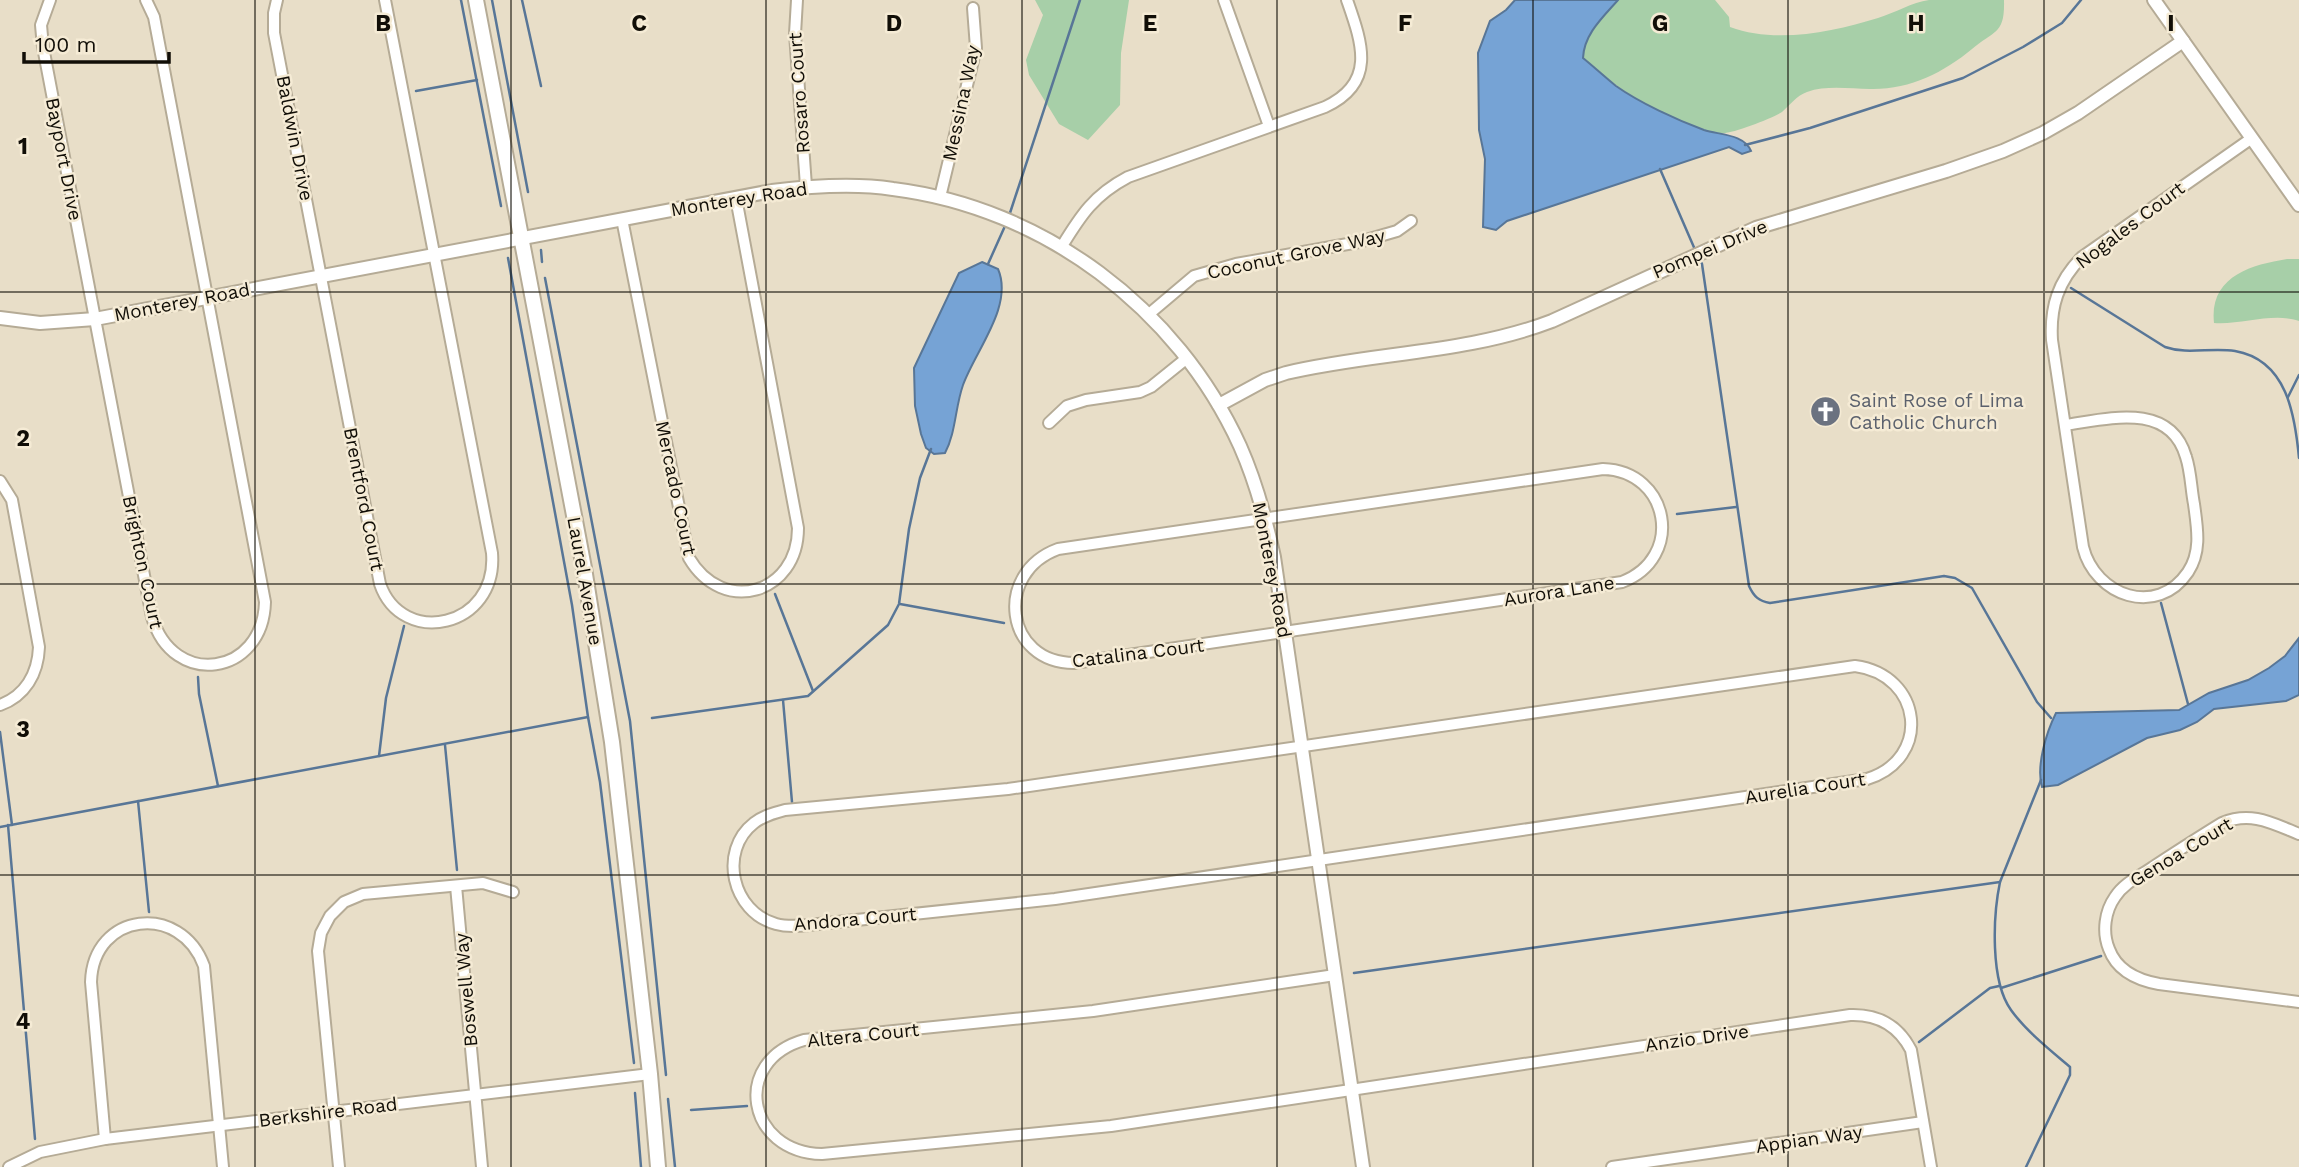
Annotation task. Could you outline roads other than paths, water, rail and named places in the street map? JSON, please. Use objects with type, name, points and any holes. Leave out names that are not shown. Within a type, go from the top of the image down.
[{"type":"main road","name":"Laurel Avenue","points":[[476,0],[584,568],[612,741],[658,1167]]},
{"type":"street","name":"Bayport Drive","points":[[50,0],[43,16],[41,36],[95,319]]},
{"type":"street","points":[[146,0],[154,17],[208,297]]},
{"type":"street","name":"Baldwin Drive","points":[[277,0],[274,33],[321,275]]},
{"type":"street","points":[[384,0],[435,254]]},
{"type":"street","name":"Rosaro Court","points":[[797,0],[795,34],[806,186]]},
{"type":"street","points":[[1224,0],[1269,126]]},
{"type":"street","points":[[1062,246],[1084,211],[1107,188],[1128,177],[1335,102],[1348,93],[1359,74],[1362,48],[1346,0]]},
{"type":"street","points":[[2154,0],[2299,205]]},
{"type":"street","name":"Messina Way","points":[[940,197],[975,48],[973,8]]},
{"type":"street","name":"Pompei Drive","points":[[1219,405],[1265,380],[1296,370],[1461,346],[1523,331],[1552,321],[1710,247],[1769,223],[1968,164],[2014,146],[2078,113],[2183,41]]},
{"type":"street","name":"Nogales Court","points":[[2066,425],[2138,417],[2161,425],[2180,444],[2188,462],[2198,541],[2192,565],[2174,586],[2151,596],[2132,596],[2113,590],[2094,572],[2083,547],[2052,327],[2054,301],[2074,264],[2090,250],[2252,138]]},
{"type":"street","name":"Monterey Road","points":[[0,318],[40,323],[95,319],[520,237],[806,186],[864,186],[940,197],[1000,217],[1062,246],[1118,287],[1149,314],[1187,358],[1219,405],[1240,446],[1266,519],[1363,1167]]},
{"type":"street","name":"Mercado Court","points":[[622,219],[689,558],[707,582],[731,591],[750,591],[772,583],[788,566],[797,546],[798,527],[736,198]]},
{"type":"street","name":"Coconut Grove Way","points":[[1149,314],[1194,276],[1236,264],[1359,242],[1397,231],[1411,221]]},
{"type":"street","name":"Brentford Court","points":[[321,275],[380,584],[391,603],[407,615],[432,622],[444,621],[468,611],[480,601],[490,580],[492,562],[435,254]]},
{"type":"street","name":"Brighton Court","points":[[95,319],[155,628],[167,648],[185,661],[197,664],[224,663],[251,646],[263,625],[265,601],[208,297]]},
{"type":"street","points":[[1049,423],[1067,406],[1086,400],[1140,392],[1151,387],[1187,358]]},
{"type":"street","name":"Aurora Lane","points":[[1266,519],[1602,470],[1622,471],[1638,479],[1651,491],[1661,514],[1661,541],[1654,557],[1640,573],[1622,582],[1285,633]]},
{"type":"street","points":[[0,481],[12,500],[39,647],[36,667],[26,687],[9,702],[0,705]]},
{"type":"street","name":"Catalina Court","points":[[1266,519],[1074,546],[1051,552],[1037,560],[1023,576],[1016,595],[1016,617],[1024,636],[1035,649],[1050,659],[1067,663],[1285,633]]},
{"type":"street","name":"Aurelia Court","points":[[1302,747],[1855,666],[1876,670],[1891,679],[1904,696],[1910,712],[1910,735],[1900,757],[1890,769],[1867,779],[1318,861]]},
{"type":"street","name":"Andora Court","points":[[1302,747],[1008,789],[785,810],[760,819],[744,833],[735,852],[734,876],[742,898],[753,911],[770,922],[796,926],[1055,899],[1318,861]]},
{"type":"street","name":"Genoa Court","points":[[2299,834],[2257,817],[2237,817],[2222,823],[2125,886],[2113,899],[2105,930],[2108,947],[2116,961],[2137,978],[2159,984],[2299,1002]]},
{"type":"street","points":[[339,1167],[318,951],[324,924],[344,902],[363,894],[483,883],[513,891]]},
{"type":"street","name":"Boswell Way","points":[[456,886],[482,1167]]},
{"type":"street","points":[[105,1139],[91,973],[104,943],[115,932],[135,924],[155,924],[180,932],[202,960],[223,1167]]},
{"type":"street","name":"Altera Court","points":[[1335,975],[1093,1011],[804,1040],[785,1048],[769,1062],[759,1081],[756,1102],[761,1118],[779,1142],[806,1154],[822,1154],[1111,1126],[1352,1089]]},
{"type":"street","name":"Anzio Drive","points":[[1352,1089],[1850,1015],[1866,1015],[1891,1025],[1908,1044],[1913,1057],[1931,1167]]},
{"type":"street","name":"Berkshire Road","points":[[9,1167],[40,1152],[105,1139],[650,1074]]},
{"type":"street","name":"Appian Way","points":[[1612,1167],[1923,1122]]},
{"type":"water","points":[[1515,0],[1618,0],[1591,34],[1583,58],[1636,99],[1693,126],[1737,138],[1748,145],[1751,151],[1742,154],[1729,147],[1507,221],[1496,230],[1483,227],[1485,159],[1479,130],[1478,53],[1490,21]]},
{"type":"water","points":[[982,262],[998,269],[1002,283],[1001,298],[991,328],[963,385],[949,445],[945,453],[934,454],[926,448],[921,434],[915,406],[914,368],[959,273]]},
{"type":"water","points":[[2299,638],[2299,695],[2286,701],[2214,709],[2197,722],[2180,730],[2147,738],[2058,785],[2042,787],[2040,769],[2043,750],[2056,713],[2179,710],[2209,693],[2248,680],[2269,668],[2285,656]]},
{"type":"waterway","points":[[461,0],[501,206]]},
{"type":"waterway","points":[[492,0],[528,192]]},
{"type":"waterway","points":[[522,0],[541,86]]},
{"type":"waterway","points":[[1009,216],[1080,0]]},
{"type":"waterway","points":[[1745,145],[1810,128],[1963,78],[2062,23],[2081,0]]},
{"type":"waterway","points":[[416,91],[477,80]]},
{"type":"waterway","points":[[1660,169],[1696,252]]},
{"type":"waterway","points":[[988,264],[1005,226]]},
{"type":"waterway","points":[[541,250],[542,262]]},
{"type":"waterway","points":[[508,258],[572,605],[600,782],[634,1063]]},
{"type":"waterway","points":[[1699,258],[1749,586],[1753,593],[1760,600],[1770,603],[1944,576],[1955,578],[1972,588],[2037,702],[2051,718]]},
{"type":"waterway","points":[[545,278],[630,721],[666,1075]]},
{"type":"waterway","points":[[2071,288],[2165,347],[2235,351],[2253,356],[2266,365],[2277,377],[2291,408],[2299,458]]},
{"type":"waterway","points":[[2288,397],[2299,375]]},
{"type":"waterway","points":[[652,718],[808,696],[888,625],[899,604],[909,529],[920,478],[931,449]]},
{"type":"waterway","points":[[1677,514],[1736,507]]},
{"type":"waterway","points":[[775,594],[813,691]]},
{"type":"waterway","points":[[2161,603],[2188,704]]},
{"type":"waterway","points":[[900,604],[1004,623]]},
{"type":"waterway","points":[[379,756],[386,698],[404,626]]},
{"type":"waterway","points":[[198,677],[218,786]]},
{"type":"waterway","points":[[783,700],[792,802]]},
{"type":"waterway","points":[[0,827],[588,717]]},
{"type":"waterway","points":[[0,732],[12,825]]},
{"type":"waterway","points":[[445,745],[457,870]]},
{"type":"waterway","points":[[2026,1167],[2070,1075],[2070,1067],[2031,1033],[2011,1010],[2004,998],[1996,966],[1995,930],[2000,882],[2041,780]]},
{"type":"waterway","points":[[138,801],[149,912]]},
{"type":"waterway","points":[[8,825],[35,1139]]},
{"type":"waterway","points":[[1354,973],[2000,882]]},
{"type":"waterway","points":[[2001,988],[2101,956]]},
{"type":"waterway","points":[[1919,1042],[1990,988],[1999,986]]},
{"type":"waterway","points":[[635,1093],[641,1167]]},
{"type":"waterway","points":[[668,1099],[675,1167]]},
{"type":"waterway","points":[[691,1110],[747,1106]]},
{"type":"place","name":"Saint Rose of Lima Catholic Church","points":[[1826,411]]}]
